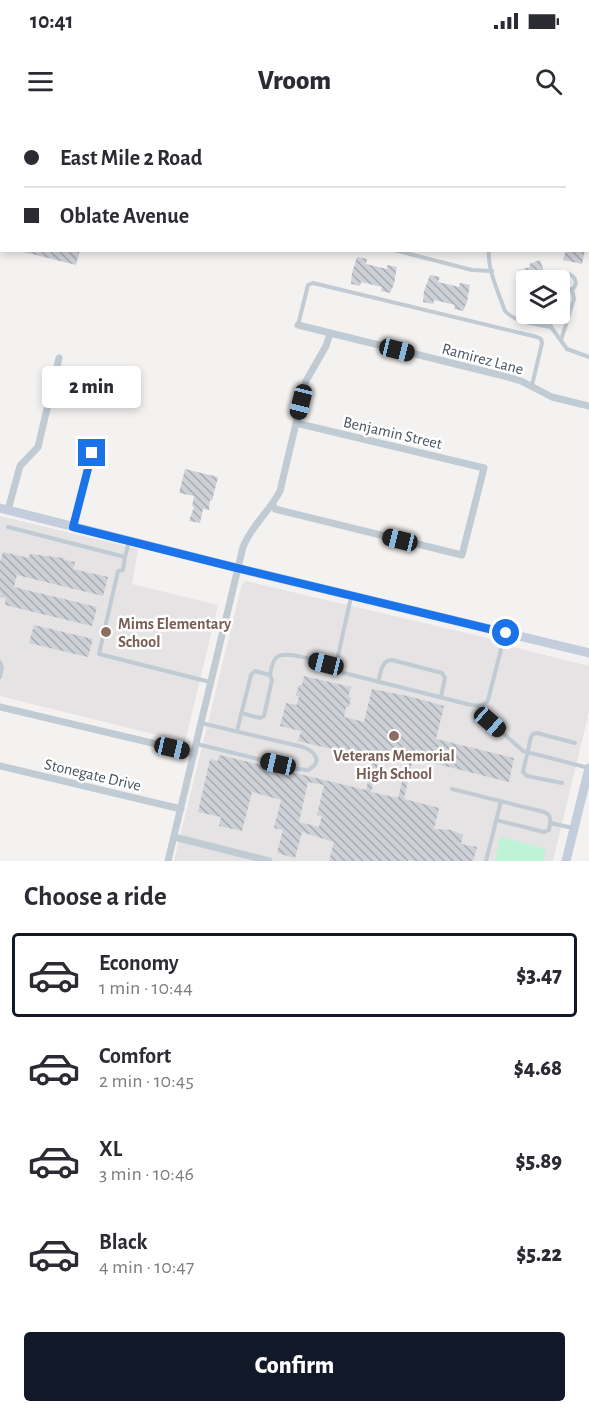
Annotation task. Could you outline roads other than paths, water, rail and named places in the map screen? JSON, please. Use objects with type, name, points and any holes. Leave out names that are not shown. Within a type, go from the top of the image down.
[{"type":"main road","points":[[4,509],[589,653]]},
{"type":"main road","points":[[566,861],[574,828],[586,796],[589,768]]},
{"type":"street","name":"Ramirez Lane","points":[[298,325],[508,377],[552,397],[589,406]]},
{"type":"street","points":[[168,861],[237,568],[248,534],[258,519],[273,505],[280,491],[306,381],[326,346],[330,334]]},
{"type":"street","points":[[4,509],[20,466],[38,447],[58,358]]},
{"type":"street","name":"Benjamin Street","points":[[273,505],[275,509],[462,555],[484,468],[296,423]]},
{"type":"street","points":[[0,707],[194,753]]},
{"type":"street","name":"Stonegate Drive","points":[[0,766],[181,809]]},
{"type":"street","points":[[174,837],[269,861]]},
{"type":"lane","points":[[402,252],[472,270],[492,271]]},
{"type":"lane","points":[[417,256],[418,252]]},
{"type":"lane","points":[[489,252],[492,271],[505,311],[516,319],[551,327]]},
{"type":"lane","points":[[560,341],[574,299],[572,289],[576,282],[570,275]]},
{"type":"lane","points":[[298,325],[308,285],[313,283],[537,337],[542,343],[531,386]]},
{"type":"lane","points":[[550,324],[567,349],[589,357]]},
{"type":"lane","points":[[77,448],[105,456]]},
{"type":"lane","points":[[73,527],[92,453]]},
{"type":"lane","points":[[8,527],[125,557]]},
{"type":"lane","points":[[129,541],[123,570],[118,572],[99,654],[210,682]]},
{"type":"lane","points":[[351,596],[336,665],[338,670],[471,705],[480,706],[489,700],[506,633]]},
{"type":"lane","points":[[241,713],[260,718],[264,716],[273,680],[270,675],[274,660],[278,657],[292,655],[336,665]]},
{"type":"lane","points":[[378,682],[384,664],[387,660],[392,660],[442,673],[445,678],[441,697]]},
{"type":"lane","points":[[0,662],[2,667],[0,677]]},
{"type":"lane","points":[[237,731],[252,673],[270,675]]},
{"type":"lane","points":[[480,706],[490,722],[527,753],[589,768]]},
{"type":"lane","points":[[196,743],[308,770],[316,762],[315,755],[308,749],[201,723]]},
{"type":"lane","points":[[562,783],[524,774],[531,737],[535,733],[575,743]]},
{"type":"lane","points":[[452,789],[547,813],[550,816],[549,830],[544,832],[496,820]]},
{"type":"lane","points":[[486,861],[501,801]]},
{"type":"lane","points":[[550,823],[574,828]]},
{"type":"place","name":"Mims Elementary School","points":[[106,632]]},
{"type":"place","name":"Veterans Memorial High School","points":[[394,736]]}]
